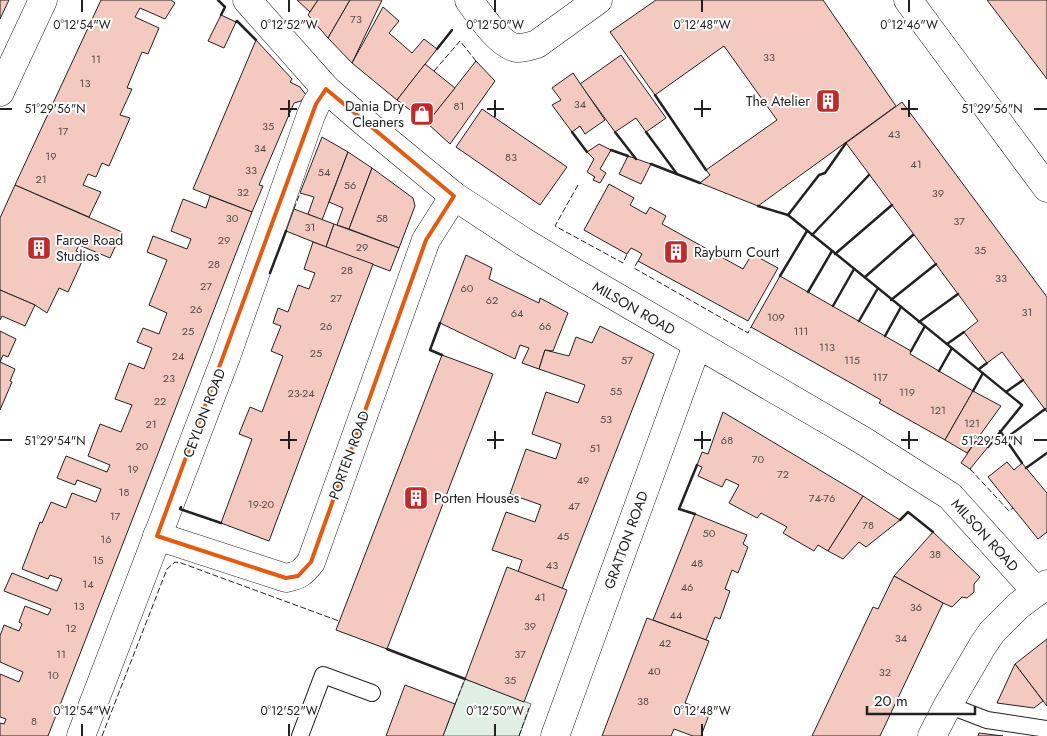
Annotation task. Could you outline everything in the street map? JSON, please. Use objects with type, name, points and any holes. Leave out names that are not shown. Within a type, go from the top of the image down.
[{"type":"street","points":[[0,92],[43,0]]},
{"type":"street","name":"MILSON ROAD","points":[[247,0],[326,89],[454,196],[577,274],[862,440],[950,496],[1042,588]]},
{"type":"street","points":[[469,0],[500,38],[507,45],[517,48],[537,44],[598,0]]},
{"type":"street","points":[[908,0],[1047,188]]},
{"type":"street","name":"CEYLON ROAD","points":[[81,736],[226,357],[311,114],[326,89]]},
{"type":"street","name":"PORTEN ROAD","points":[[157,536],[286,578],[298,576],[306,569],[311,562],[426,240],[454,196]]},
{"type":"street","name":"GRATTON ROAD","points":[[555,736],[697,345]]},
{"type":"street","points":[[932,736],[948,705],[992,632],[1018,606],[1042,588]]},
{"type":"lane","points":[[300,736],[323,675],[372,693]]},
{"type":"lane","points":[[948,705],[988,720],[1047,729]]},
{"type":"highlighted area","points":[[326,89],[454,196],[426,240],[311,562],[298,576],[286,578],[157,536],[316,104]]},
{"type":"green space","points":[[465,679],[531,704],[519,736],[443,736]]},
{"type":"building","points":[[0,0],[9,0],[0,19]]},
{"type":"building","points":[[101,0],[171,0],[175,3],[165,19],[140,8],[135,17],[159,28],[148,54],[142,52],[127,88],[132,89],[120,115],[130,118],[109,166],[102,163],[96,177],[88,174],[83,185],[101,192],[89,217],[15,185]]},
{"type":"building","points":[[297,0],[318,0],[310,12]]},
{"type":"building","points":[[318,0],[350,0],[328,38],[308,15]]},
{"type":"building","points":[[350,0],[382,0],[352,63],[328,38]]},
{"type":"building","name":"The Atelier","points":[[656,0],[823,0],[896,106],[758,206],[700,183],[710,175],[706,170],[777,120],[724,46],[655,95],[610,32]]},
{"type":"building","points":[[987,0],[1047,0],[1047,79]]},
{"type":"building","points":[[383,7],[399,21],[389,33],[412,53],[424,39],[437,49],[397,100],[352,63]]},
{"type":"building","points":[[221,15],[236,22],[224,48],[208,41]]},
{"type":"building","points":[[256,40],[292,79],[290,82],[300,87],[306,95],[301,101],[294,103],[259,185],[263,186],[252,212],[193,189]]},
{"type":"building","points":[[621,55],[666,118],[646,132],[636,118],[615,132],[580,84]]},
{"type":"building","points":[[476,61],[495,81],[450,144],[427,123]]},
{"type":"building","points":[[425,64],[455,88],[427,123],[397,100]]},
{"type":"building","points":[[573,73],[605,120],[585,134],[580,126],[572,132],[552,105],[561,100],[552,88]]},
{"type":"building","points":[[902,102],[1047,297],[1047,412],[1002,352],[987,363],[964,332],[978,321],[846,143]]},
{"type":"building","points":[[482,109],[567,167],[540,205],[456,147]]},
{"type":"building","points":[[322,137],[348,152],[322,220],[308,214],[314,197],[300,193]]},
{"type":"building","points":[[599,144],[611,150],[600,169],[606,173],[600,183],[593,180],[595,177],[587,172],[594,159],[587,152]]},
{"type":"building","points":[[348,152],[372,168],[349,229],[337,225],[343,208],[329,202]]},
{"type":"building","points":[[628,156],[651,164],[641,184],[619,174]]},
{"type":"building","points":[[372,168],[413,198],[415,206],[399,248],[349,229]]},
{"type":"building","name":"Rayburn Court","points":[[609,184],[634,198],[630,205],[646,214],[650,207],[666,216],[662,224],[743,269],[752,254],[778,268],[748,321],[638,261],[642,254],[637,251],[631,248],[627,254],[584,230]]},
{"type":"building","name":"Faroe Road Studios","points":[[15,185],[122,232],[110,258],[79,245],[76,251],[85,255],[68,292],[59,288],[47,313],[35,305],[0,290],[0,218]]},
{"type":"building","points":[[210,196],[252,212],[48,736],[0,736],[0,723],[4,724],[6,719],[0,717],[0,674],[19,682],[23,672],[0,662],[0,636],[4,625],[19,631],[22,624],[19,622],[25,606],[48,615],[51,609],[4,591],[12,573],[57,591],[62,579],[50,575],[48,579],[22,569],[40,522],[42,523],[51,502],[66,508],[72,493],[96,502],[101,489],[77,480],[75,485],[57,478],[66,456],[107,472],[110,465],[88,456],[100,424],[121,432],[132,405],[115,399],[129,363],[144,369],[152,348],[137,342],[143,328],[159,334],[167,313],[149,305],[167,260],[147,252],[153,236],[187,249],[191,239],[171,231],[183,199],[206,208]]},
{"type":"building","points":[[294,209],[334,224],[326,247],[286,231]]},
{"type":"building","points":[[334,224],[399,248],[390,271],[326,247]]},
{"type":"building","points":[[313,242],[373,264],[269,541],[221,523],[252,439],[239,434],[250,407],[262,412],[283,356],[271,351],[281,326],[273,323],[278,308],[288,312],[298,285],[309,289],[315,273],[304,269]]},
{"type":"building","points":[[466,255],[492,268],[489,279],[539,303],[540,298],[568,313],[553,351],[545,350],[539,369],[522,363],[529,348],[520,345],[515,359],[440,323]]},
{"type":"building","points":[[780,276],[911,351],[910,354],[973,391],[945,440],[879,403],[881,400],[751,327]]},
{"type":"building","points":[[0,290],[35,305],[25,326],[2,316],[0,320]]},
{"type":"building","points":[[600,326],[654,354],[562,589],[518,572],[522,560],[492,550],[506,512],[535,522],[541,505],[510,494],[526,449],[556,459],[561,444],[532,434],[546,392],[578,403],[585,385],[539,369],[545,350],[569,356],[576,337],[592,343]]},
{"type":"building","points":[[0,331],[16,339],[8,357],[3,355],[0,362]]},
{"type":"building","name":"Porten Houses","points":[[442,355],[493,374],[387,649],[336,630]]},
{"type":"building","points":[[0,362],[15,369],[10,381],[12,382],[0,410]]},
{"type":"building","points":[[973,391],[1001,406],[967,453],[945,440]]},
{"type":"building","points":[[723,412],[863,496],[828,551],[818,545],[814,551],[783,533],[787,527],[761,513],[757,518],[729,503],[739,485],[726,479],[722,487],[698,476],[702,467],[697,465],[702,452],[708,454]]},
{"type":"building","points":[[976,441],[988,447],[970,469],[961,463]]},
{"type":"building","points":[[1007,462],[1014,470],[1022,463],[1047,493],[1047,532],[1038,539],[988,477]]},
{"type":"building","points":[[863,496],[900,520],[866,547],[859,542],[843,559],[828,551]]},
{"type":"building","points":[[695,514],[747,535],[743,544],[748,547],[738,573],[732,570],[725,589],[730,591],[720,619],[715,617],[706,640],[653,620]]},
{"type":"building","points":[[933,532],[980,577],[974,584],[974,592],[967,598],[962,597],[952,607],[894,576]]},
{"type":"building","points":[[507,567],[567,590],[524,702],[465,679]]},
{"type":"building","points":[[894,576],[943,603],[880,736],[812,736],[873,607],[878,609]]},
{"type":"building","points":[[647,618],[709,641],[685,703],[710,712],[701,736],[693,736],[674,729],[671,736],[602,736]]},
{"type":"building","points":[[1047,639],[1047,706],[1015,664]]},
{"type":"building","points":[[1015,664],[1043,701],[1034,708],[997,703]]},
{"type":"building","points":[[405,685],[455,704],[443,736],[386,736]]},
{"type":"building","points":[[979,733],[1003,736],[978,736]]},
{"type":"fence","points":[[434,71],[460,41],[476,61]]},
{"type":"fence","points":[[578,185],[555,226],[623,263],[627,254]]},
{"type":"fence","points":[[294,209],[300,193]]},
{"type":"fence","points":[[638,261],[634,268],[748,333],[751,327]]},
{"type":"fence","points":[[970,469],[1009,511],[1013,508]]},
{"type":"fence","points":[[102,736],[167,569],[175,562],[339,621]]},
{"type":"fence","points":[[455,704],[465,679]]},
{"type":"fence","points":[[519,736],[529,708]]},
{"type":"wall","points":[[218,0],[225,7],[221,15]]},
{"type":"wall","points":[[236,22],[256,40]]},
{"type":"wall","points":[[437,49],[452,30]]},
{"type":"wall","points":[[655,95],[706,170]]},
{"type":"wall","points":[[572,132],[587,152]]},
{"type":"wall","points":[[615,132],[636,159]]},
{"type":"wall","points":[[646,132],[677,174]]},
{"type":"wall","points":[[788,215],[819,175],[825,173],[846,143]]},
{"type":"wall","points":[[611,150],[628,156]]},
{"type":"wall","points":[[651,164],[700,183]]},
{"type":"wall","points":[[812,235],[869,175]]},
{"type":"wall","points":[[835,254],[892,205]]},
{"type":"wall","points":[[758,206],[788,215],[1022,405],[988,447]]},
{"type":"wall","points":[[270,273],[286,231]]},
{"type":"wall","points":[[780,276],[807,231]]},
{"type":"wall","points":[[865,277],[913,235]]},
{"type":"wall","points":[[808,292],[832,251]]},
{"type":"wall","points":[[891,300],[936,264]]},
{"type":"wall","points":[[833,306],[854,269]]},
{"type":"wall","points":[[859,321],[878,288]]},
{"type":"wall","points":[[919,322],[958,294]]},
{"type":"wall","points":[[885,336],[901,307]]},
{"type":"wall","points":[[440,323],[430,350],[442,355]]},
{"type":"wall","points":[[911,351],[925,326]]},
{"type":"wall","points":[[947,344],[964,332]]},
{"type":"wall","points":[[939,371],[952,348]]},
{"type":"wall","points":[[979,369],[987,363]]},
{"type":"wall","points":[[973,391],[983,373]]},
{"type":"wall","points":[[1006,392],[1023,380]]},
{"type":"wall","points":[[1005,439],[1045,409]]},
{"type":"wall","points":[[1000,431],[1022,463]]},
{"type":"wall","points":[[1026,468],[1047,453]]},
{"type":"wall","points":[[695,514],[679,509],[697,465]]},
{"type":"wall","points":[[181,507],[180,509],[221,523]]},
{"type":"wall","points":[[900,520],[908,512],[933,532]]},
{"type":"wall","points":[[387,649],[465,679]]},
{"type":"place","name":"The Atelier","points":[[828,101]]},
{"type":"place","name":"Dania Dry Cleaners","points":[[422,114]]},
{"type":"place","name":"Faroe Road Studios","points":[[39,248]]},
{"type":"place","name":"Rayburn Court","points":[[676,252]]},
{"type":"place","name":"Porten Houses","points":[[416,498]]}]
